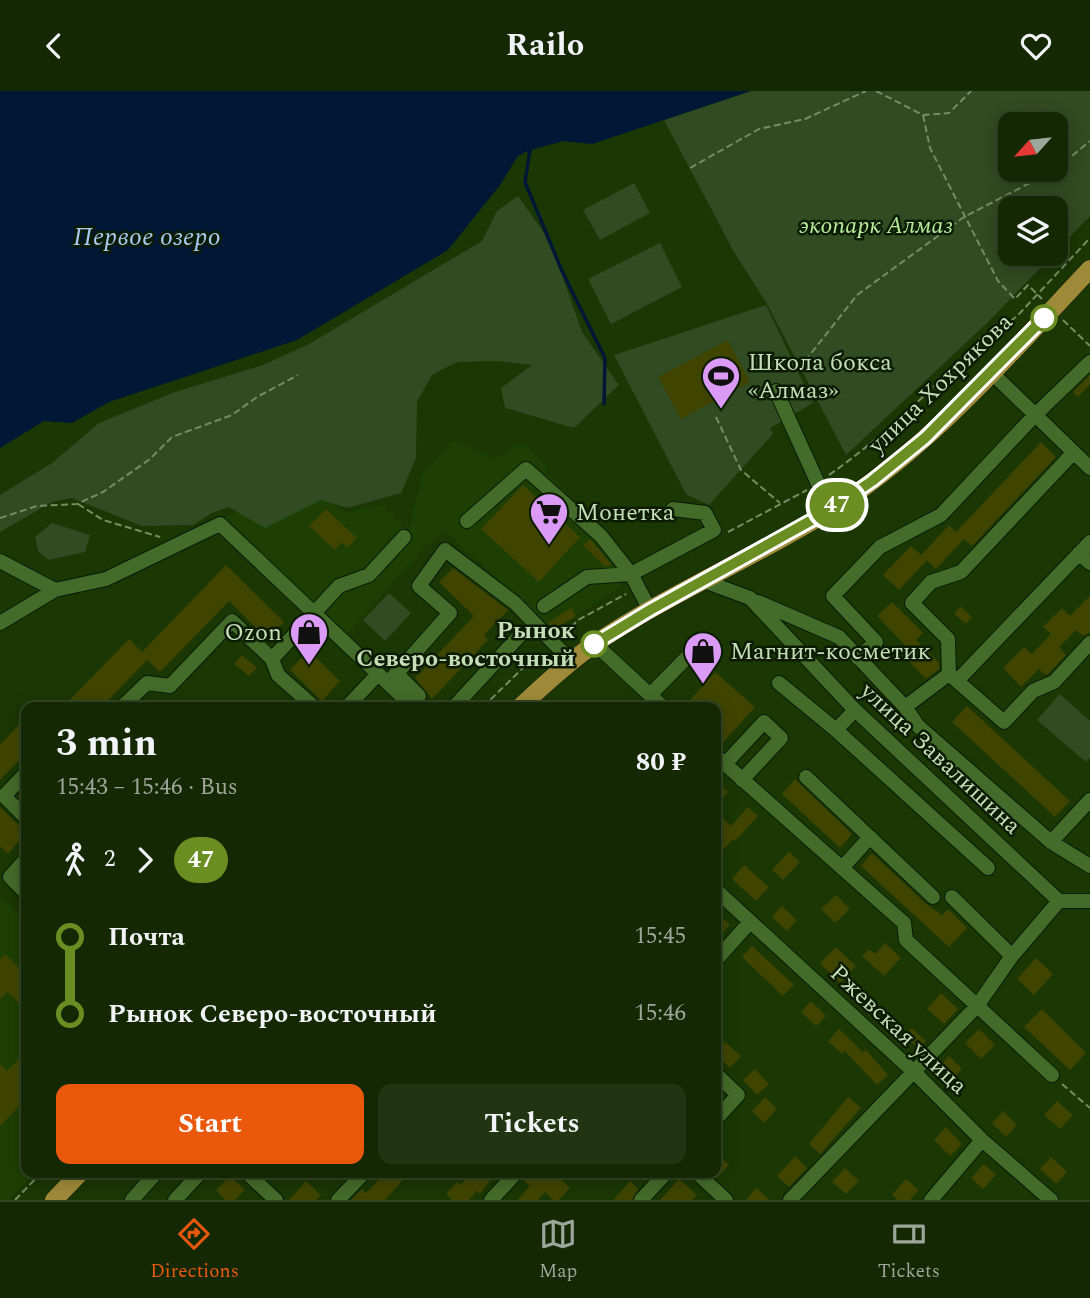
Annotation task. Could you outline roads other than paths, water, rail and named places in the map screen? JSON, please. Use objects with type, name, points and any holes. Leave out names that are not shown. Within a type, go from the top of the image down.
[{"type":"main road","name":"улица Хохрякова","points":[[530,702],[570,661],[594,644],[830,510],[872,481],[925,438],[992,373],[1090,269]]},
{"type":"main road","points":[[54,1200],[75,1178]]},
{"type":"street","points":[[858,658],[876,642],[832,596],[880,547],[941,515],[1035,415],[1090,362]]},
{"type":"street","points":[[992,373],[1090,468]]},
{"type":"street","points":[[776,391],[830,510]]},
{"type":"street","points":[[1074,452],[961,572],[931,582],[912,603],[948,639],[953,677],[1004,722],[1033,691],[1054,683],[1090,643]]},
{"type":"street","points":[[467,521],[526,469],[601,536],[631,575],[650,610]]},
{"type":"street","points":[[544,606],[587,577],[631,575],[714,530],[705,513],[673,509]]},
{"type":"street","points":[[0,623],[55,590],[106,579],[220,524],[314,614],[416,702]]},
{"type":"street","points":[[272,659],[339,586],[369,575],[404,537]]},
{"type":"street","points":[[905,707],[953,677],[1085,558],[1090,542]]},
{"type":"street","points":[[354,702],[387,677],[450,613],[419,586],[445,549],[515,603],[570,661]]},
{"type":"street","points":[[0,561],[55,590]]},
{"type":"street","name":"улица Завалишина","points":[[704,581],[750,599],[855,709],[1059,901]]},
{"type":"street","points":[[750,599],[839,638],[905,707],[918,726],[1051,842],[1090,866]]},
{"type":"street","points":[[127,702],[147,683],[170,686],[232,621],[272,659],[278,675],[308,702]]},
{"type":"street","points":[[459,702],[522,633]]},
{"type":"street","points":[[594,644],[658,702]]},
{"type":"street","points":[[650,695],[696,648]]},
{"type":"street","points":[[779,684],[836,730],[988,868]]},
{"type":"street","points":[[836,730],[855,709]]},
{"type":"street","points":[[721,759],[764,722],[781,738],[742,780]]},
{"type":"street","points":[[721,761],[904,923],[906,940],[1052,1075]]},
{"type":"street","points":[[806,777],[933,897]]},
{"type":"street","points":[[21,778],[4,796],[21,813]]},
{"type":"street","points":[[1051,842],[1090,800]]},
{"type":"street","points":[[842,868],[870,837]]},
{"type":"street","points":[[21,865],[10,877],[21,888]]},
{"type":"street","name":"Ржевская улица","points":[[721,895],[915,1073],[982,1140],[1051,1200]]},
{"type":"street","points":[[952,897],[1012,956]]},
{"type":"street","points":[[790,1200],[977,1006],[1012,956],[1059,901],[1090,901]]},
{"type":"street","points":[[721,954],[750,922]]},
{"type":"street","points":[[721,1079],[738,1095],[721,1114]]},
{"type":"street","points":[[931,1200],[982,1140]]},
{"type":"street","points":[[132,1200],[152,1178]]},
{"type":"street","points":[[175,1200],[195,1178]]},
{"type":"street","points":[[252,1178],[276,1200]]},
{"type":"street","points":[[338,1200],[359,1178]]},
{"type":"street","points":[[491,1200],[511,1178]]},
{"type":"street","points":[[640,1200],[661,1178]]},
{"type":"street","points":[[702,1178],[726,1200]]},
{"type":"water","name":"Первое озеро","points":[[0,91],[751,91],[592,144],[564,141],[530,150],[518,156],[500,185],[448,250],[297,340],[109,402],[72,423],[44,421],[0,448]]},
{"type":"waterway","points":[[530,150],[525,182],[562,271],[605,358],[604,404]]},
{"type":"place","name":"Школа бокса «Алмаз»","points":[[721,410]]},
{"type":"place","name":"Монетка","points":[[549,546]]},
{"type":"place","name":"Рынок Северо-восточный","points":[[594,644]]},
{"type":"place","name":"Ozon","points":[[309,666]]},
{"type":"place","name":"Магнит-косметик","points":[[703,685]]},
{"type":"park label","name":"экопарк Алмаз","points":[[876,225]]}]
